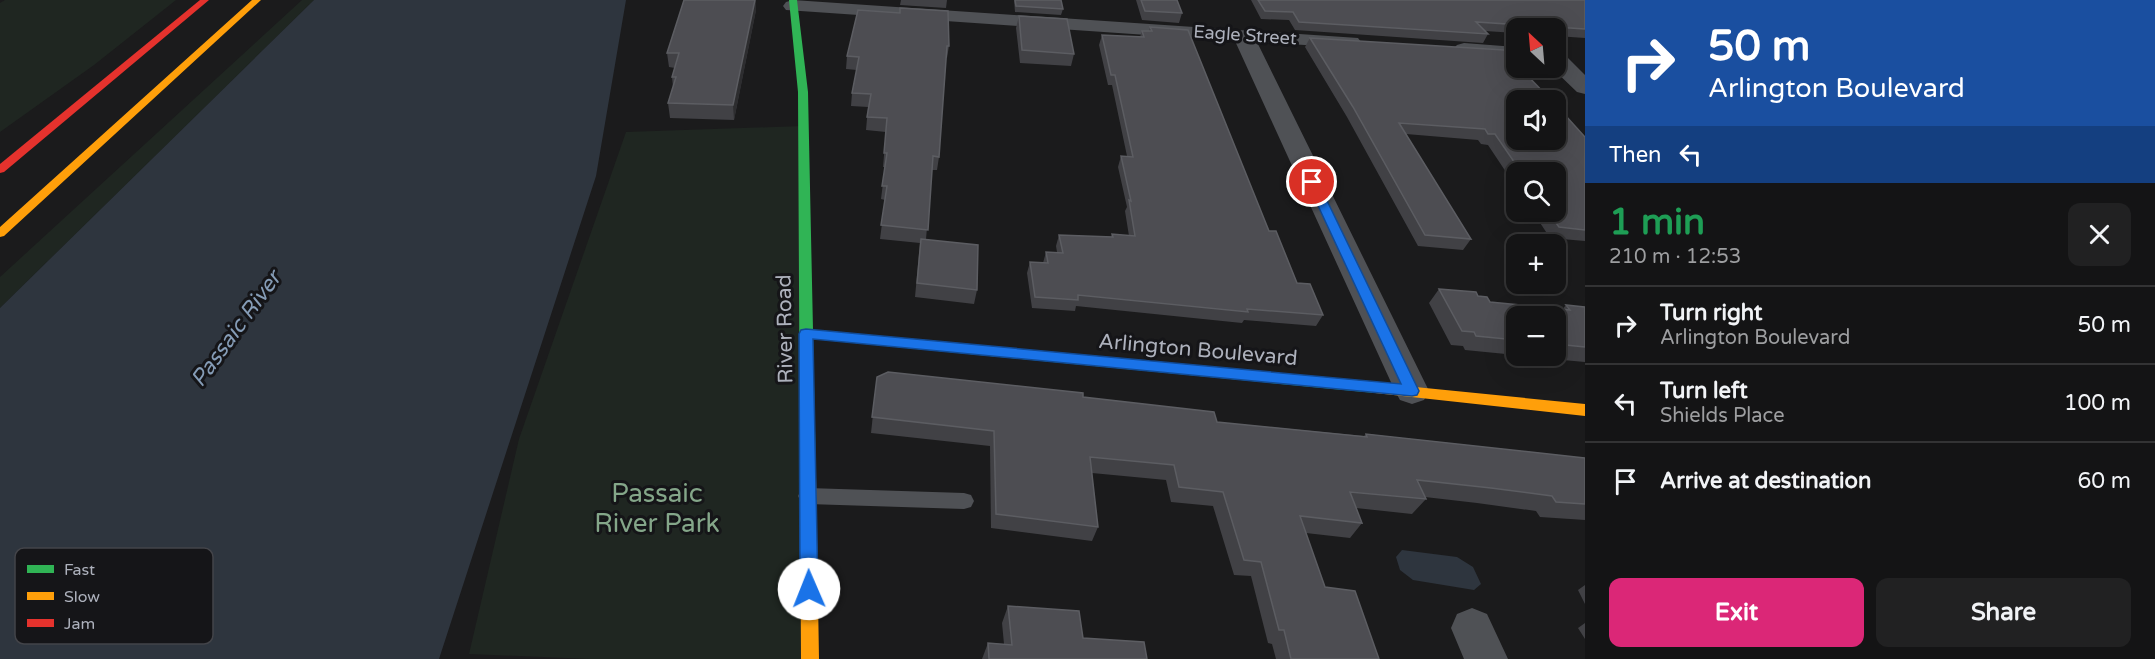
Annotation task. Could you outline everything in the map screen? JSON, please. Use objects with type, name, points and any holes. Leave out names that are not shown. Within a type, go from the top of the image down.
[{"type":"main road","points":[[0,157],[205,0]]},
{"type":"main road","points":[[0,170],[205,0]]},
{"type":"main road","points":[[0,233],[257,0]]},
{"type":"main road","name":"River Road","points":[[793,3],[803,92],[810,659]]},
{"type":"main road","name":"Arlington Boulevard","points":[[806,334],[1412,391],[1585,410]]},
{"type":"street","name":"Eagle Street","points":[[793,3],[1101,16],[1243,35],[1374,44]]},
{"type":"street","points":[[1243,35],[1412,391]]},
{"type":"street","points":[[1445,48],[1506,52]]},
{"type":"street","points":[[1566,57],[1585,57]]},
{"type":"street","points":[[1566,67],[1585,87]]},
{"type":"lane","points":[[808,496],[964,501]]},
{"type":"green space","points":[[5,0],[176,0],[94,65],[0,132],[0,3]]},
{"type":"green space","points":[[302,0],[314,0],[0,308],[0,277]]},
{"type":"green space","name":"Passaic River Park","points":[[803,126],[810,659],[590,659],[469,654],[519,439],[626,132]]},
{"type":"water","name":"Passaic River","points":[[314,0],[626,0],[596,176],[439,659],[0,659],[0,308]]},
{"type":"water","points":[[1402,550],[1457,557],[1473,567],[1481,584],[1474,590],[1413,580],[1400,570],[1396,557]]},
{"type":"building","points":[[684,0],[755,0],[733,105],[668,103],[676,77],[672,77],[679,53],[667,53]]},
{"type":"building","points":[[1015,0],[1061,0],[1063,9],[1016,6]]},
{"type":"building","points":[[1141,0],[1177,0],[1182,13],[1145,11]]},
{"type":"building","points":[[1258,0],[1585,0],[1585,29],[1566,28],[1566,18],[1506,18],[1506,24],[1476,22],[1488,34],[1299,22],[1293,12],[1265,11]]},
{"type":"building","points":[[900,8],[948,11],[949,46],[947,46],[939,157],[933,156],[928,230],[881,225],[887,186],[882,186],[887,153],[884,153],[887,118],[867,117],[871,94],[852,93],[859,57],[847,56],[858,10],[900,13]]},
{"type":"building","points":[[1019,16],[1067,19],[1074,54],[1022,50]]},
{"type":"building","points":[[1150,27],[1188,30],[1269,231],[1276,231],[1297,283],[1310,284],[1323,315],[1247,309],[1248,312],[1078,295],[1078,300],[1035,297],[1030,262],[1048,263],[1046,252],[1063,253],[1059,235],[1135,236],[1129,200],[1131,201],[1121,156],[1133,157],[1115,75],[1111,75],[1102,35],[1144,37],[1142,31],[1152,31]]},
{"type":"building","points":[[1310,38],[1504,50],[1506,52],[1506,78],[1530,78],[1541,90],[1506,90],[1506,150],[1566,150],[1566,116],[1585,137],[1585,230],[1559,227],[1555,222],[1566,222],[1566,162],[1514,162],[1495,134],[1488,134],[1485,129],[1399,123],[1471,239],[1425,235],[1353,107]]},
{"type":"building","points":[[921,239],[978,245],[977,290],[917,283]]},
{"type":"building","points":[[1439,289],[1476,292],[1478,296],[1487,297],[1490,302],[1530,306],[1506,306],[1506,339],[1476,336],[1474,332],[1462,331]]},
{"type":"building","points":[[1566,305],[1585,307],[1585,347],[1566,345],[1566,310],[1570,310]]},
{"type":"building","points":[[888,372],[1083,393],[1083,397],[1214,412],[1217,422],[1367,437],[1366,434],[1585,458],[1585,504],[1556,502],[1552,496],[1417,480],[1426,499],[1350,492],[1362,523],[1300,516],[1325,587],[1355,591],[1379,659],[1291,659],[1284,630],[1279,630],[1261,562],[1244,560],[1223,492],[1179,487],[1174,465],[1090,457],[1098,527],[996,514],[994,431],[872,417],[877,377]]},
{"type":"building","points":[[1008,606],[1079,611],[1083,638],[1144,642],[1147,659],[989,659],[988,643],[1012,645]]},
{"type":"traffic: fast","points":[[793,0],[803,92],[808,477]]},
{"type":"traffic: fast","points":[[806,334],[1375,388]]},
{"type":"traffic: slow","points":[[0,233],[257,0]]},
{"type":"traffic: slow","points":[[1375,388],[1585,410]]},
{"type":"traffic: slow","points":[[808,477],[810,659]]},
{"type":"traffic: jam","points":[[0,170],[205,0]]},
{"type":"route","points":[[809,589],[806,334],[1412,391],[1312,182]]}]
